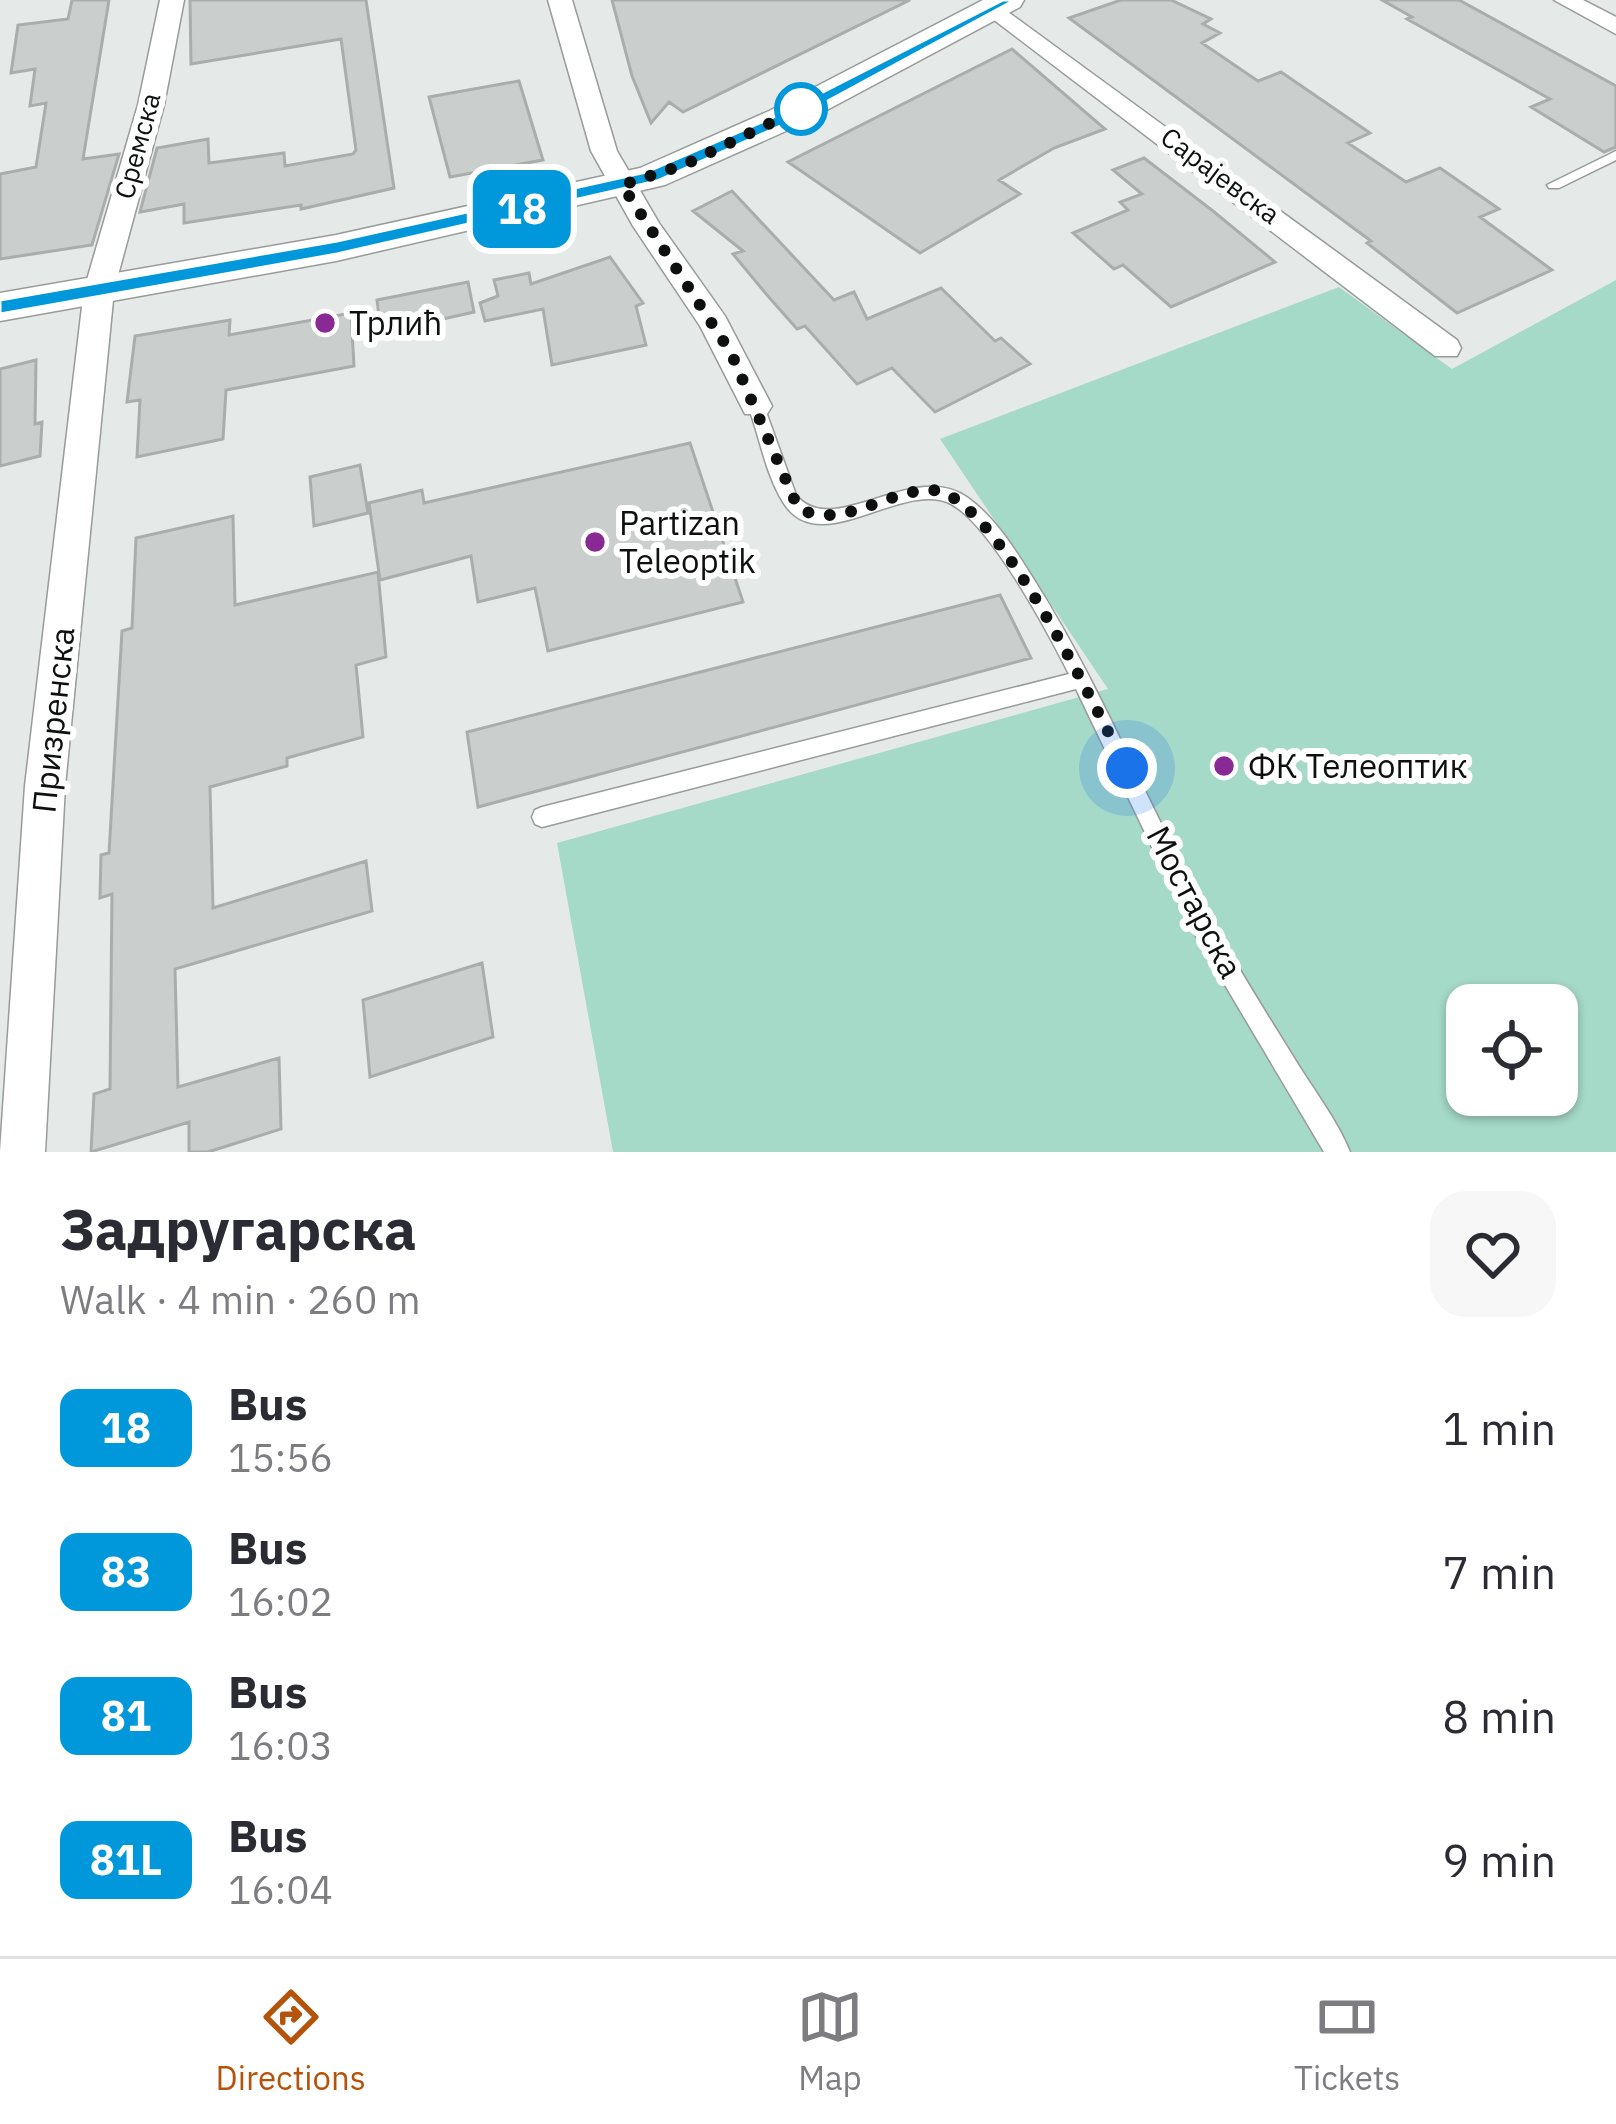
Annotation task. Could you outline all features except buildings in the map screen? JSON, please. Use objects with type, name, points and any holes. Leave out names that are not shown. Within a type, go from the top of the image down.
[{"type":"main road","points":[[0,307],[377,239],[622,185],[676,168],[766,127],[1000,4]]},
{"type":"street","name":"Сремска","points":[[99,290],[151,105],[172,0]]},
{"type":"street","name":"Мостарска","points":[[560,0],[604,152],[714,323],[757,406]]},
{"type":"street","points":[[1566,0],[1616,27]]},
{"type":"street","name":"Сарајевска","points":[[1000,4],[1446,348]]},
{"type":"street","name":"Призренска","points":[[15,1150],[45,786],[99,290]]},
{"type":"lane","points":[[1554,185],[1616,155]]},
{"type":"lane","name":"Мостарска","points":[[757,406],[790,498],[807,513],[840,514],[916,491],[936,490],[951,493],[977,513],[1032,592],[1127,768],[1197,916],[1338,1152]]},
{"type":"lane","points":[[542,817],[1079,680]]},
{"type":"green space","name":"ФК Телеоптик","points":[[1616,280],[1616,1152],[613,1152],[557,843],[1108,689],[940,439],[1339,287],[1452,369]]},
{"type":"bus line","name":"18","points":[[0,307],[337,248],[651,177],[782,119],[1008,0]]},
{"type":"place","name":"Трлић","points":[[325,323]]},
{"type":"place","name":"Partizan Teleoptik","points":[[595,542]]},
{"type":"place","name":"ФК Телеоптик","points":[[1224,766]]},
{"type":"route","points":[[801,109],[814,102],[686,164],[622,185],[731,353],[798,508],[821,516],[840,514],[916,491],[936,490],[951,493],[977,513],[1032,592],[1127,768]]}]
